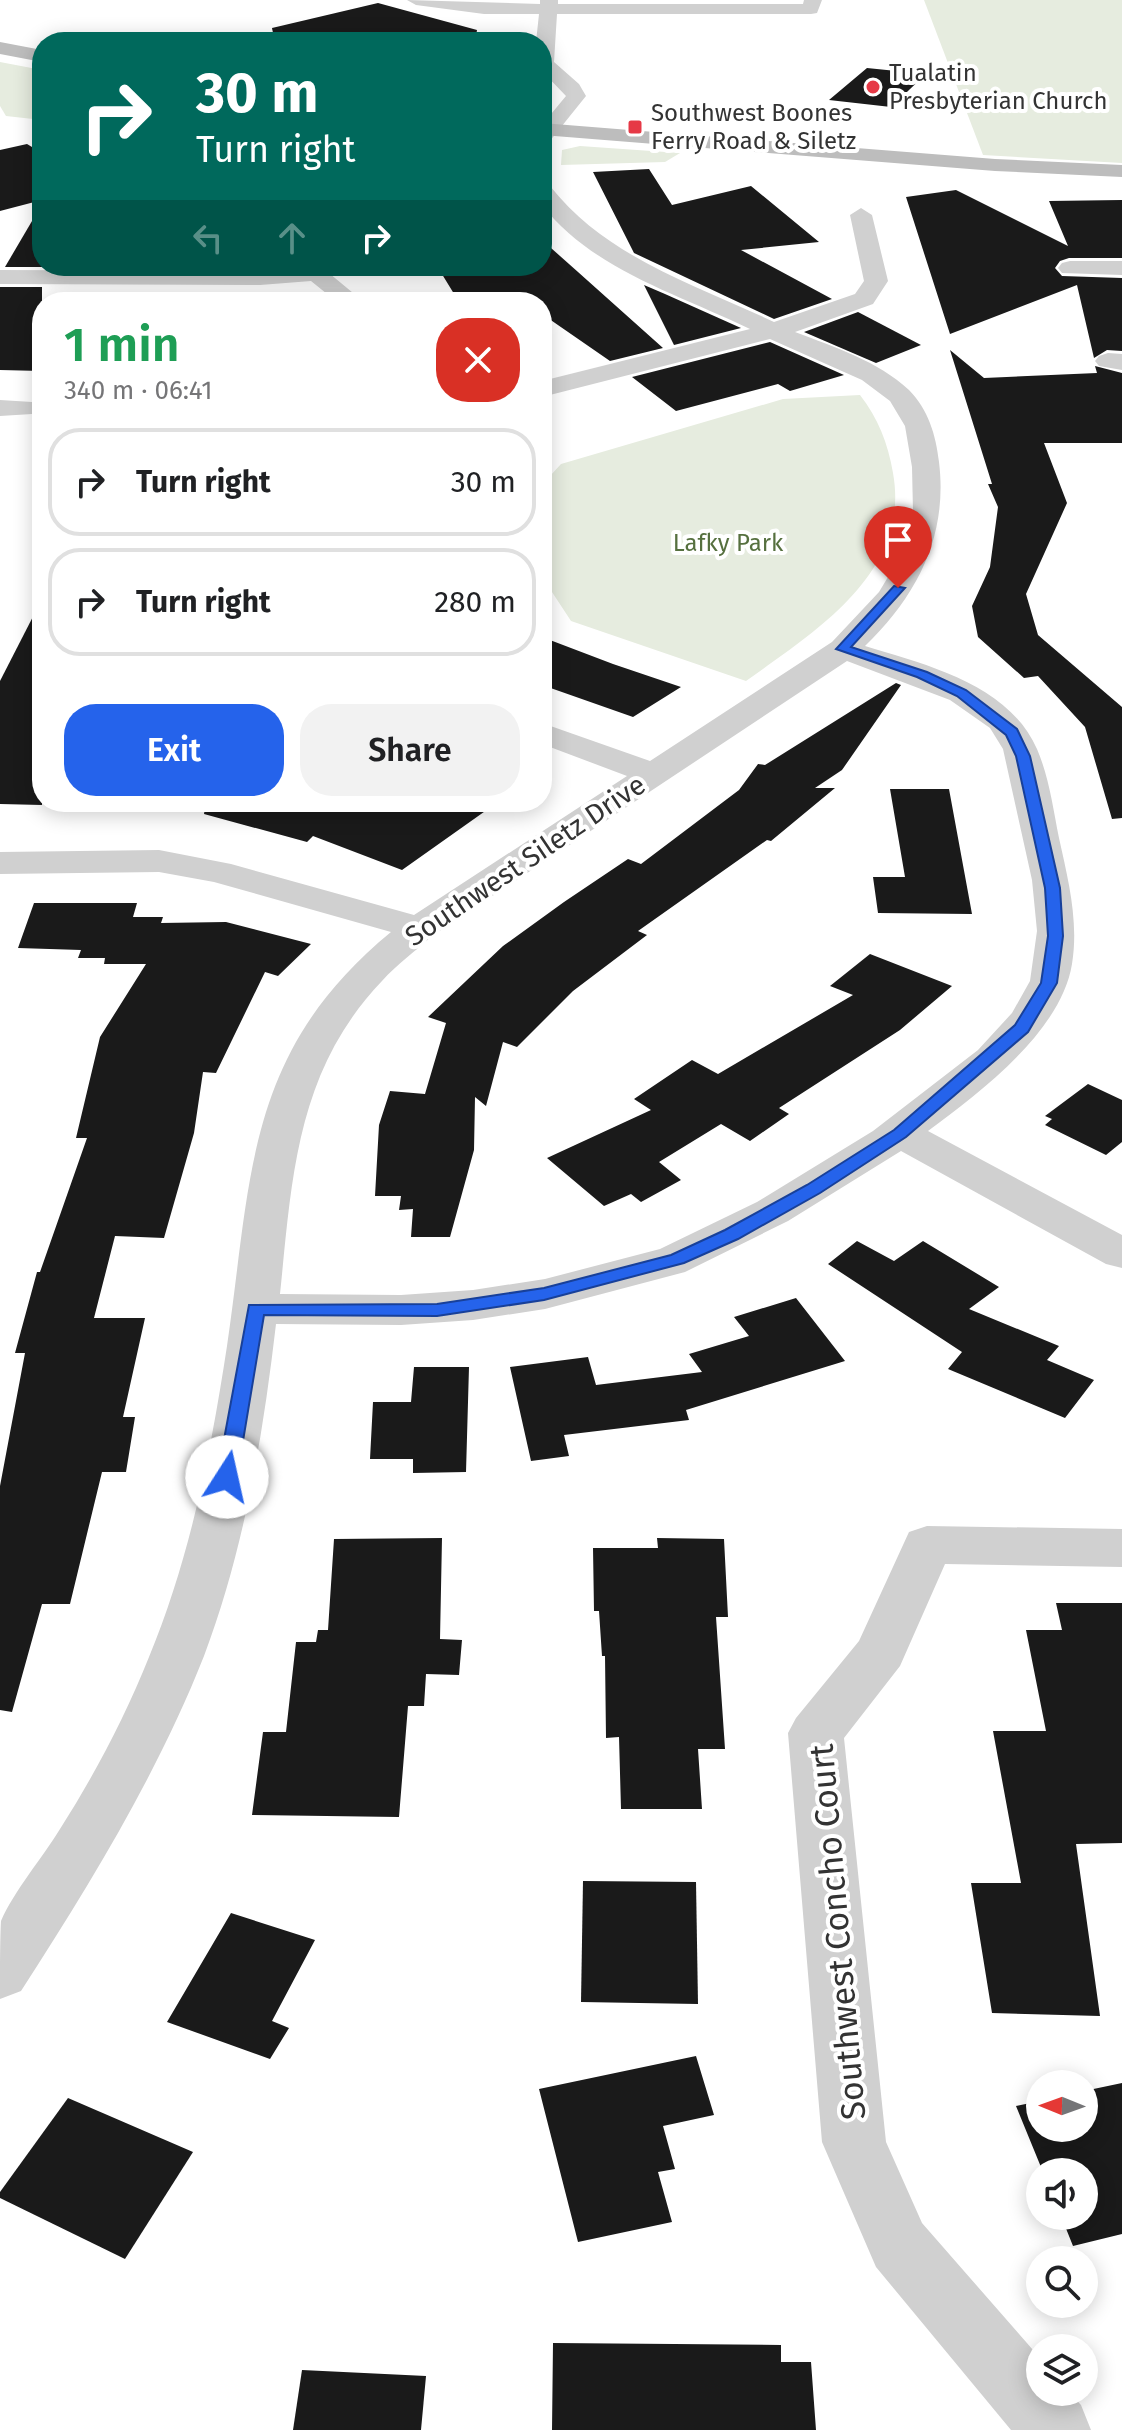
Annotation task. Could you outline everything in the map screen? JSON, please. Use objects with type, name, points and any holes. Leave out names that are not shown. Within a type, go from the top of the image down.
[{"type":"main road","points":[[0,48],[32,54]]},
{"type":"main road","points":[[552,133],[995,165],[1122,171]]},
{"type":"street","points":[[416,0],[448,7],[548,5],[790,10],[811,9],[813,0]]},
{"type":"street","points":[[546,32],[548,5]]},
{"type":"street","points":[[552,70],[563,78],[576,96],[552,123]]},
{"type":"street","name":"Southwest Siletz Drive","points":[[0,1973],[78,1854],[142,1736],[195,1606],[222,1505],[255,1309],[268,1178],[285,1110],[312,1051],[361,980],[419,928],[843,649],[898,588],[923,537],[929,506],[924,447],[912,413],[896,395],[851,364],[772,331],[620,259],[581,234],[552,206]]},
{"type":"street","points":[[552,386],[772,331],[864,299],[876,281],[861,215]]},
{"type":"street","points":[[1070,268],[1122,268]]},
{"type":"street","points":[[0,277],[274,276]]},
{"type":"street","points":[[322,276],[340,292]]},
{"type":"street","points":[[255,1309],[437,1310],[544,1294],[678,1259],[731,1235],[814,1189],[900,1133],[1022,1028],[1049,983],[1055,936],[1052,888],[1023,756],[1012,732],[962,693],[922,675],[843,649]]},
{"type":"street","points":[[552,737],[652,773]]},
{"type":"street","points":[[0,863],[159,861],[218,872],[419,928]]},
{"type":"street","points":[[900,1133],[1122,1254]]},
{"type":"street","name":"Southwest Concho Court","points":[[1056,2430],[899,2245],[854,2142],[816,1733],[881,1652],[927,1545],[1122,1548]]},
{"type":"green space","points":[[924,0],[1122,0],[1122,163],[983,155]]},
{"type":"green space","points":[[0,62],[32,68],[32,119],[6,116],[0,106]]},
{"type":"green space","points":[[580,146],[680,153],[665,162],[561,165],[562,150]]},
{"type":"green space","name":"Lafky Park","points":[[860,395],[881,431],[893,473],[895,508],[887,540],[873,569],[852,595],[801,641],[746,681],[571,621],[552,592],[552,474],[561,464],[783,399]]},
{"type":"building","points":[[378,3],[477,30],[273,32],[272,28]]},
{"type":"building","name":"Tualatin Presbyterian Church","points":[[867,68],[926,74],[891,107],[829,100]]},
{"type":"building","points":[[27,144],[32,147],[32,203],[0,211],[0,150]]},
{"type":"building","points":[[649,169],[672,205],[751,186],[819,242],[741,250],[832,299],[774,319],[634,253],[593,172]]},
{"type":"building","points":[[956,190],[1068,246],[1049,201],[1122,200],[1122,258],[1069,258],[1060,261],[1055,268],[1062,276],[1122,278],[1122,351],[1107,350],[1094,358],[1077,285],[950,334],[906,197]]},
{"type":"building","points":[[32,221],[32,267],[5,267]]},
{"type":"building","points":[[552,249],[663,348],[610,361],[552,321],[552,292],[453,292],[443,276],[552,276]]},
{"type":"building","points":[[644,285],[665,294],[741,328],[674,345]]},
{"type":"building","points":[[0,287],[42,287],[42,292],[32,292],[32,371],[0,370]]},
{"type":"building","points":[[858,312],[921,345],[876,363],[804,332]]},
{"type":"building","points":[[770,342],[844,375],[790,391],[778,384],[676,411],[632,377]]},
{"type":"building","points":[[950,350],[984,378],[1097,373],[1095,366],[1122,373],[1122,443],[1044,443],[1067,503],[1026,594],[1038,635],[1122,707],[1122,818],[1112,819],[1085,727],[1038,676],[1024,678],[978,637],[972,606],[990,567],[998,507],[988,484],[992,484]]},
{"type":"building","points":[[32,619],[32,805],[0,804],[0,681]]},
{"type":"building","points":[[552,641],[681,687],[633,717],[552,689]]},
{"type":"building","points":[[896,683],[901,685],[842,770],[815,788],[835,788],[771,841],[767,840],[638,931],[647,935],[573,991],[517,1047],[503,1042],[486,1106],[475,1097],[474,1150],[450,1237],[411,1237],[413,1209],[399,1210],[401,1196],[375,1196],[379,1125],[390,1091],[425,1094],[446,1023],[428,1017],[503,946],[564,902],[628,859],[641,864],[739,790],[758,764],[765,765]]},
{"type":"building","points":[[890,789],[949,789],[972,914],[878,913],[873,877],[905,877]]},
{"type":"building","points":[[484,812],[402,870],[313,836],[307,842],[204,814]]},
{"type":"building","points":[[34,903],[137,903],[133,917],[163,917],[161,923],[226,922],[311,944],[278,976],[265,972],[216,1073],[203,1072],[194,1133],[164,1238],[115,1236],[94,1318],[145,1318],[123,1417],[135,1417],[126,1472],[102,1472],[70,1604],[42,1604],[12,1712],[0,1710],[0,1486],[25,1353],[15,1353],[37,1272],[40,1272],[87,1138],[76,1138],[100,1037],[146,964],[104,964],[105,958],[78,958],[81,950],[18,948]]},
{"type":"building","points":[[870,954],[952,986],[900,1030],[779,1108],[789,1114],[750,1141],[721,1124],[659,1162],[681,1180],[641,1202],[631,1194],[604,1206],[547,1158],[651,1110],[634,1099],[692,1060],[718,1074],[853,995],[830,986]]},
{"type":"building","points":[[1088,1084],[1122,1100],[1122,1142],[1106,1155],[1045,1125],[1052,1119],[1045,1116]]},
{"type":"building","points":[[857,1241],[894,1261],[923,1241],[999,1287],[969,1309],[1059,1346],[1047,1360],[1094,1380],[1065,1418],[948,1369],[962,1352],[828,1264]]},
{"type":"building","points":[[796,1298],[845,1361],[686,1410],[689,1420],[564,1435],[569,1456],[531,1461],[510,1367],[588,1357],[596,1385],[702,1372],[689,1354],[749,1336],[734,1317]]},
{"type":"building","points":[[414,1367],[469,1367],[466,1472],[413,1473],[413,1459],[370,1459],[373,1402],[411,1402]]},
{"type":"building","points":[[442,1538],[440,1639],[462,1640],[459,1675],[426,1674],[424,1706],[408,1706],[399,1817],[252,1815],[263,1732],[286,1732],[296,1642],[316,1642],[318,1630],[328,1630],[334,1539]]},
{"type":"building","points":[[657,1538],[724,1539],[728,1617],[716,1617],[725,1749],[698,1749],[702,1809],[621,1809],[619,1737],[606,1738],[605,1656],[602,1656],[599,1611],[594,1611],[593,1548],[658,1548]]},
{"type":"building","points":[[1056,1603],[1122,1603],[1122,1843],[1076,1844],[1100,2016],[992,2013],[971,1883],[1021,1883],[993,1731],[1046,1731],[1026,1630],[1062,1630]]},
{"type":"building","points":[[583,1881],[696,1882],[698,2004],[581,2002]]},
{"type":"building","points":[[231,1913],[315,1940],[272,2021],[289,2028],[270,2059],[167,2022]]},
{"type":"building","points":[[696,2056],[714,2115],[663,2126],[675,2169],[658,2172],[672,2222],[578,2242],[539,2089]]},
{"type":"building","points":[[1122,2083],[1122,2234],[1073,2246],[1067,2230],[1098,2230],[1098,2158],[1037,2158],[1031,2142],[1098,2142],[1098,2088]]},
{"type":"building","points":[[68,2098],[193,2152],[125,2259],[0,2198],[0,2192]]},
{"type":"building","points":[[1026,2104],[1026,2130],[1016,2106]]},
{"type":"building","points":[[553,2343],[781,2345],[781,2362],[811,2362],[816,2430],[552,2430]]},
{"type":"building","points":[[302,2370],[426,2376],[421,2430],[293,2430]]},
{"type":"place","name":"Tualatin Presbyterian Church","points":[[873,87]]},
{"type":"place","name":"Southwest Boones Ferry Road & Siletz","points":[[635,127]]},
{"type":"route","points":[[227,1477],[255,1309],[437,1310],[544,1294],[678,1259],[731,1235],[814,1189],[900,1133],[977,1070],[1022,1028],[1049,983],[1055,936],[1052,888],[1023,756],[1012,732],[962,693],[922,675],[843,649],[898,588]]}]
